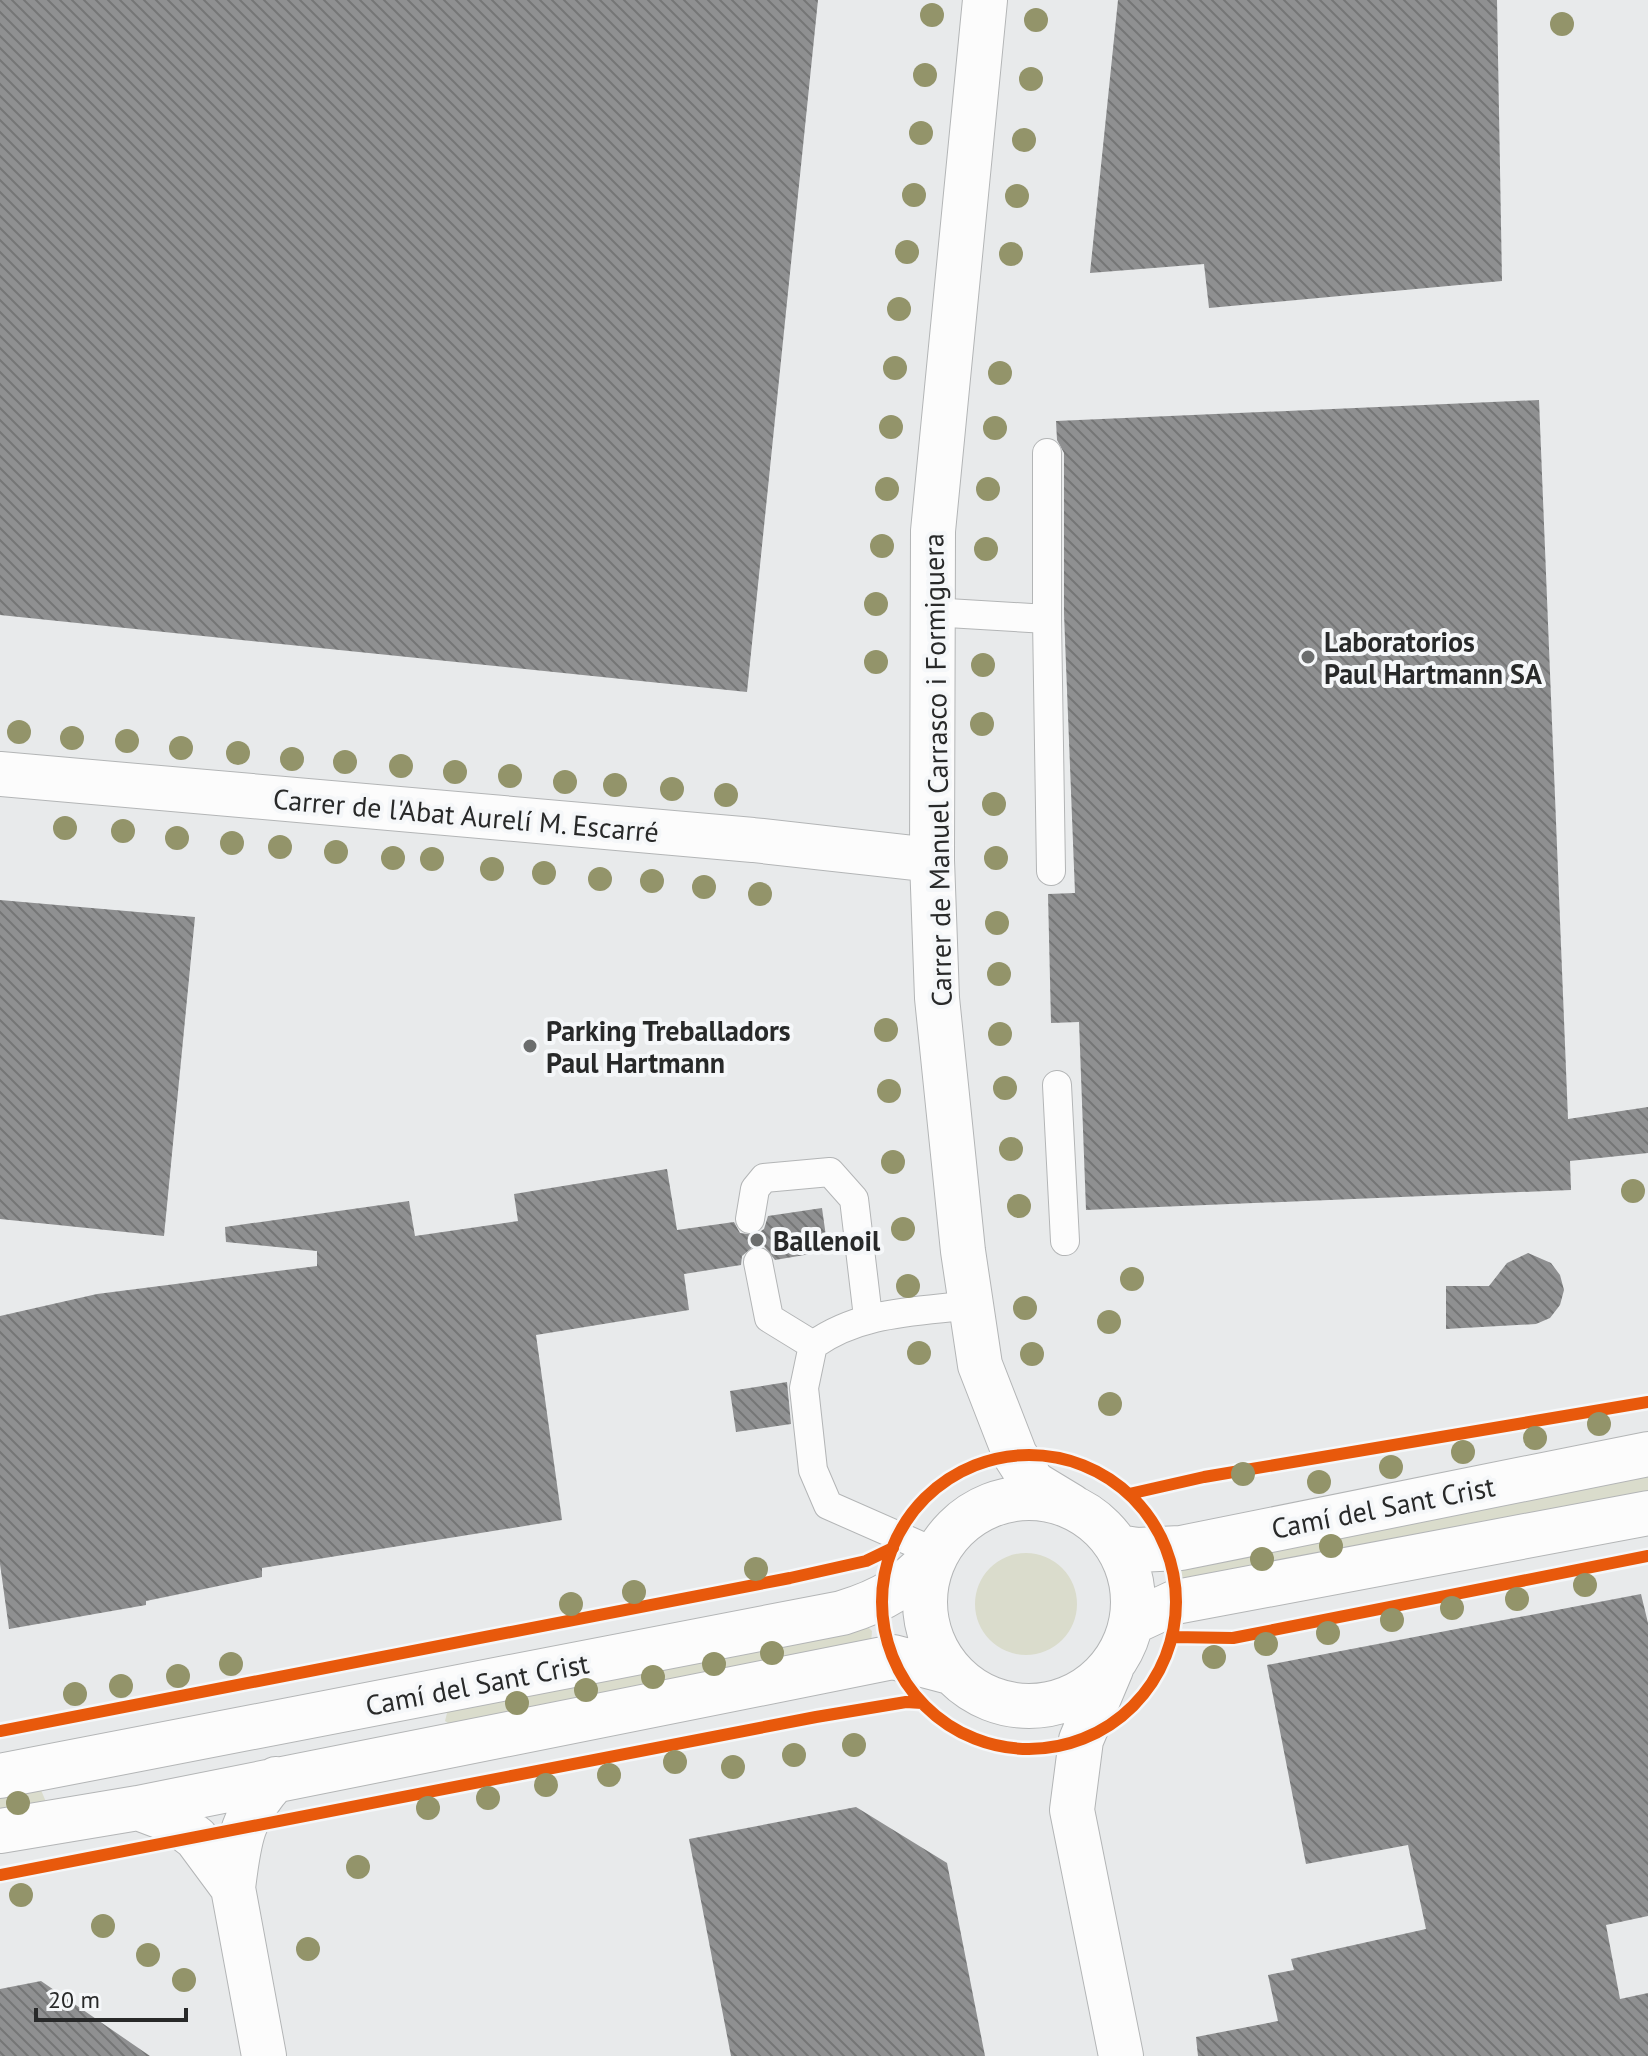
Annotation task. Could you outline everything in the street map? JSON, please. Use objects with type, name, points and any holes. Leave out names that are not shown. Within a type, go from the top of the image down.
[{"type":"street","name":"Carrer de Manuel Carrasco i Formiguera","points":[[985,0],[933,531],[932,860],[937,998],[963,1251],[980,1365],[1015,1455],[1033,1483],[1071,1506]]},
{"type":"street","name":"Carrer de l'Abat Aurelí M. Escarré","points":[[0,774],[753,840],[932,860]]},
{"type":"street","name":"Camí del Sant Crist","points":[[1118,1547],[1137,1550],[1181,1548],[1648,1454]]},
{"type":"street","points":[[1114,1663],[1097,1682],[1076,1696],[1052,1704],[1027,1707],[1002,1704],[974,1691],[950,1672],[934,1645],[926,1615],[926,1583],[937,1553],[960,1523],[985,1508],[1013,1499],[1042,1498],[1071,1506],[1098,1523],[1118,1547],[1131,1584],[1131,1623],[1114,1663],[1081,1740],[1072,1810],[1121,2056]]},
{"type":"street","name":"Camí del Sant Crist","points":[[1131,1623],[1176,1602],[1648,1513]]},
{"type":"street","name":"Camí del Sant Crist","points":[[0,1776],[842,1613],[882,1601],[904,1587],[937,1553]]},
{"type":"street","name":"Camí del Sant Crist","points":[[0,1831],[138,1808],[893,1657],[950,1672]]},
{"type":"street","points":[[264,2056],[233,1888],[241,1829],[255,1801],[276,1779]]},
{"type":"street","points":[[138,1808],[175,1822],[196,1838],[233,1888]]},
{"type":"lane","points":[[1047,453],[1051,871]]},
{"type":"lane","points":[[931,612],[1047,619]]},
{"type":"lane","points":[[1057,1085],[1065,1241]]},
{"type":"lane","points":[[750,1219],[755,1189],[764,1178],[830,1172],[854,1199],[868,1317]]},
{"type":"lane","points":[[758,1262],[769,1318],[813,1345]]},
{"type":"lane","points":[[937,1553],[828,1505],[813,1470],[804,1388],[813,1345],[836,1328],[868,1317],[972,1305]]},
{"type":"green space","points":[[1648,1470],[1648,1492],[1182,1581],[1180,1566]]},
{"type":"green space","points":[[1026,1553],[1046,1556],[1069,1575],[1074,1584],[1077,1604],[1074,1624],[1055,1647],[1046,1652],[1026,1655],[1006,1652],[983,1633],[978,1624],[975,1604],[978,1584],[997,1561],[1006,1556]]},
{"type":"green space","points":[[868,1627],[872,1631],[871,1643],[451,1725],[445,1721],[448,1709]]},
{"type":"green space","points":[[41,1790],[46,1802],[0,1818],[0,1793]]},
{"type":"building","points":[[0,0],[818,0],[747,692],[0,615]]},
{"type":"building","points":[[1118,0],[1497,0],[1502,281],[1209,308],[1204,264],[1090,273]]},
{"type":"building","name":"Laboratorios Paul Hartmann SA","points":[[1539,400],[1568,1119],[1648,1107],[1648,1153],[1570,1161],[1571,1190],[1086,1210],[1079,1022],[1051,1023],[1048,894],[1075,893],[1064,614],[1064,453],[1057,440],[1056,421]]},
{"type":"building","points":[[0,900],[195,917],[164,1236],[0,1219]]},
{"type":"building","points":[[667,1169],[677,1230],[734,1222],[740,1233],[755,1235],[764,1229],[768,1216],[822,1208],[828,1251],[775,1260],[764,1246],[754,1246],[742,1256],[741,1265],[684,1274],[689,1310],[536,1335],[562,1520],[262,1568],[262,1577],[146,1601],[146,1605],[9,1629],[0,1564],[0,1316],[97,1294],[317,1266],[317,1251],[226,1242],[225,1227],[409,1201],[415,1236],[518,1221],[514,1194]]},
{"type":"building","points":[[1528,1253],[1551,1263],[1560,1275],[1564,1290],[1560,1305],[1550,1318],[1536,1324],[1446,1329],[1446,1286],[1489,1286],[1507,1263]]},
{"type":"building","points":[[787,1382],[791,1424],[736,1432],[730,1391]]},
{"type":"building","points":[[1641,1594],[1648,1623],[1648,1916],[1606,1925],[1620,1999],[1648,1993],[1648,2056],[1198,2056],[1196,2037],[1278,2021],[1268,1975],[1294,1970],[1291,1959],[1426,1929],[1408,1845],[1306,1864],[1267,1665]]},
{"type":"building","points":[[856,1807],[947,1863],[985,2056],[731,2056],[689,1839]]},
{"type":"building","points":[[41,1981],[150,2056],[0,2056],[0,1989]]},
{"type":"cycle path","points":[[1129,1494],[1204,1477],[1648,1402]]},
{"type":"cycle path","points":[[1029,1455],[1058,1458],[1085,1466],[1111,1480],[1133,1498],[1151,1520],[1165,1546],[1173,1573],[1176,1602],[1173,1631],[1165,1658],[1151,1684],[1133,1706],[1111,1724],[1085,1738],[1058,1746],[1029,1749],[1000,1746],[973,1738],[947,1724],[925,1706],[907,1684],[893,1658],[885,1631],[882,1602],[885,1573],[893,1546],[907,1520],[925,1498],[947,1480],[973,1466],[1000,1458],[1029,1455]]},
{"type":"cycle path","points":[[0,1731],[790,1578],[866,1561],[893,1548]]},
{"type":"cycle path","points":[[1172,1637],[1233,1638],[1648,1556]]},
{"type":"cycle path","points":[[0,1875],[816,1717],[906,1702],[922,1703]]},
{"type":"place","name":"Laboratorios Paul Hartmann SA","points":[[1308,657]]},
{"type":"place","name":"Parking Treballadors Paul Hartmann","points":[[530,1046]]},
{"type":"place","name":"Ballenoil","points":[[757,1240]]}]
